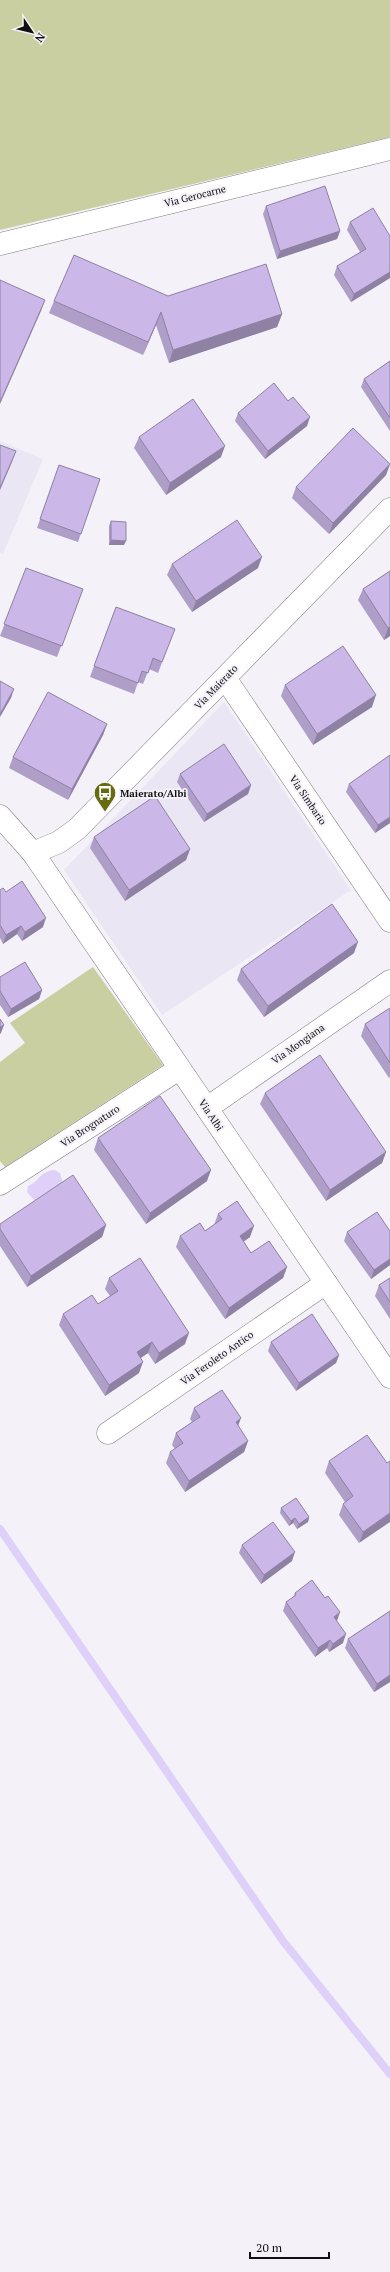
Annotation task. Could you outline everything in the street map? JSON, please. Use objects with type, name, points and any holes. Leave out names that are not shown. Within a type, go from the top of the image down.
[{"type":"street","name":"Via Gerocarne","points":[[0,244],[390,149]]},
{"type":"street","name":"Via Maierato","points":[[33,853],[59,842],[77,829],[390,509]]},
{"type":"street","name":"Via Simbario","points":[[225,678],[390,922]]},
{"type":"street","name":"Via Albi","points":[[0,816],[33,853],[390,1377]]},
{"type":"street","name":"Via Mongiana","points":[[207,1108],[390,981]]},
{"type":"street","name":"Via Brognaturo","points":[[0,1184],[179,1069]]},
{"type":"street","name":"Via Feroleto Antico","points":[[108,1433],[326,1283]]},
{"type":"shaded area","points":[[0,441],[43,459],[3,554],[0,553]]},
{"type":"shaded area","points":[[224,702],[351,890],[162,1015],[64,870]]},
{"type":"shaded area","points":[[54,1170],[60,1173],[63,1183],[36,1202],[27,1192],[28,1186],[45,1173]]},
{"type":"green space","points":[[0,0],[390,0],[390,137],[0,230]]},
{"type":"green space","points":[[93,967],[163,1065],[5,1167],[0,1161],[0,1062],[25,1043],[10,1023]]},
{"type":"building","points":[[325,186],[340,231],[280,251],[266,206]]},
{"type":"building","points":[[373,208],[390,236],[390,272],[354,294],[337,266],[366,249],[350,222]]},
{"type":"building","points":[[74,255],[168,296],[266,264],[282,314],[173,350],[161,312],[148,342],[54,301]]},
{"type":"building","points":[[0,280],[45,300],[0,402]]},
{"type":"building","points":[[390,361],[390,418],[364,379]]},
{"type":"building","points":[[274,383],[288,401],[293,397],[310,417],[268,451],[238,413]]},
{"type":"building","points":[[193,399],[225,446],[170,483],[139,437]]},
{"type":"building","points":[[353,428],[390,464],[333,523],[296,487]]},
{"type":"building","points":[[0,445],[16,451],[0,488]]},
{"type":"building","points":[[59,465],[100,479],[81,534],[40,519]]},
{"type":"building","points":[[237,520],[262,557],[196,601],[172,564]]},
{"type":"building","points":[[111,521],[126,522],[126,541],[111,540]]},
{"type":"building","points":[[26,568],[83,589],[62,646],[4,624]]},
{"type":"building","points":[[390,571],[390,627],[388,628],[363,589]]},
{"type":"building","points":[[116,607],[175,629],[162,662],[153,658],[148,673],[142,671],[138,683],[94,666]]},
{"type":"building","points":[[343,646],[376,695],[317,734],[285,685]]},
{"type":"building","points":[[0,681],[14,689],[0,714]]},
{"type":"building","points":[[48,692],[107,724],[72,789],[13,757]]},
{"type":"building","points":[[224,744],[251,785],[207,814],[180,774]]},
{"type":"building","points":[[390,755],[390,817],[378,825],[349,784]]},
{"type":"building","points":[[155,796],[190,849],[129,890],[94,837]]},
{"type":"building","points":[[22,881],[46,918],[25,932],[21,926],[6,935],[0,925],[0,890],[3,888],[6,892]]},
{"type":"building","points":[[332,904],[358,942],[268,1006],[241,969]]},
{"type":"building","points":[[25,962],[42,990],[11,1009],[0,991],[0,977]]},
{"type":"building","points":[[390,1008],[390,1063],[365,1024]]},
{"type":"building","points":[[0,1019],[4,1025],[0,1027]]},
{"type":"building","points":[[320,1055],[386,1152],[330,1190],[265,1093]]},
{"type":"building","points":[[160,1096],[211,1170],[150,1213],[98,1138]]},
{"type":"building","points":[[73,1175],[106,1225],[31,1276],[0,1229],[0,1224]]},
{"type":"building","points":[[237,1201],[254,1226],[240,1236],[251,1253],[269,1241],[287,1267],[229,1308],[180,1236],[200,1223],[205,1231],[222,1219],[218,1214]]},
{"type":"building","points":[[377,1212],[390,1231],[390,1259],[374,1270],[347,1232]]},
{"type":"building","points":[[140,1258],[189,1333],[159,1353],[152,1342],[137,1352],[143,1362],[109,1385],[63,1314],[92,1295],[98,1304],[118,1291],[109,1278]]},
{"type":"building","points":[[390,1278],[390,1302],[379,1285]]},
{"type":"building","points":[[312,1314],[339,1355],[299,1383],[271,1342]]},
{"type":"building","points":[[222,1390],[241,1418],[236,1422],[248,1441],[189,1481],[170,1452],[183,1443],[176,1433],[200,1417],[194,1408]]},
{"type":"building","points":[[367,1435],[387,1463],[390,1461],[390,1513],[363,1532],[343,1504],[353,1496],[329,1461]]},
{"type":"building","points":[[296,1498],[309,1517],[299,1524],[295,1518],[291,1521],[281,1508]]},
{"type":"building","points":[[273,1522],[295,1552],[264,1575],[242,1545]]},
{"type":"building","points":[[312,1580],[325,1598],[328,1596],[340,1612],[334,1617],[346,1634],[333,1644],[330,1640],[318,1648],[286,1602]]},
{"type":"building","points":[[390,1611],[390,1675],[377,1684],[348,1639]]},
{"type":"waterway","points":[[0,1529],[283,1941],[390,2074]]},
{"type":"place","name":"Maierato/Albi","points":[[105,812]]}]
